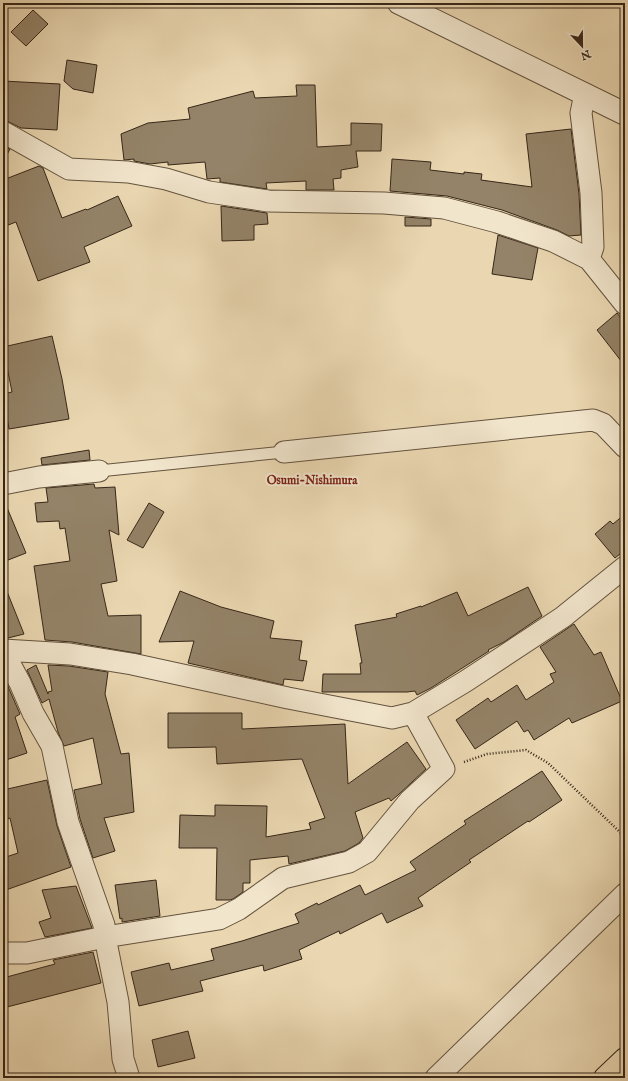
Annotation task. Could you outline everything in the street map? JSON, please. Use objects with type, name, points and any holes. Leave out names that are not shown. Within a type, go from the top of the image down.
[{"type":"highway","points":[[605,1078],[625,1059]]},
{"type":"street","points":[[399,3],[625,114]]},
{"type":"street","points":[[585,94],[581,113],[592,193],[593,247],[589,260]]},
{"type":"street","points":[[3,132],[70,169],[128,172],[166,179],[209,192],[268,201],[384,203],[444,208],[497,222],[553,240],[589,260],[625,304]]},
{"type":"street","points":[[284,452],[593,420],[603,424],[625,447]]},
{"type":"street","points":[[3,484],[39,477],[99,471]]},
{"type":"street","points":[[3,651],[70,654],[132,664],[392,718],[413,713],[466,681],[563,618],[625,566]]},
{"type":"street","points":[[3,651],[20,683],[33,713],[52,746],[68,822],[104,925],[118,1002],[123,1059],[129,1078]]},
{"type":"street","points":[[3,953],[27,953],[105,937],[219,919],[239,909],[283,878],[349,862],[367,852],[410,800],[444,769],[413,713]]},
{"type":"street","points":[[436,1078],[625,894]]},
{"type":"lane","points":[[99,471],[284,452]]},
{"type":"path","points":[[444,769],[487,754],[526,750],[548,763],[625,837]]},
{"type":"building","points":[[33,10],[48,24],[26,46],[11,32]]},
{"type":"building","points":[[67,60],[97,65],[93,93],[73,89],[64,81]]},
{"type":"building","points":[[3,81],[60,84],[57,130],[21,128],[3,120]]},
{"type":"building","points":[[296,85],[315,85],[317,147],[351,145],[351,123],[382,124],[381,151],[356,151],[358,167],[341,170],[341,178],[333,179],[334,190],[306,190],[306,181],[266,183],[267,189],[220,182],[220,178],[207,179],[205,162],[168,165],[168,162],[150,164],[134,161],[134,159],[124,160],[121,134],[148,123],[190,119],[188,108],[253,91],[255,98],[297,96]]},
{"type":"building","points":[[571,129],[579,194],[581,235],[569,236],[557,230],[502,210],[447,196],[390,191],[392,159],[431,162],[430,170],[464,174],[464,172],[482,174],[481,180],[532,187],[526,134]]},
{"type":"building","points":[[3,146],[10,149],[3,162]]},
{"type":"building","points":[[39,166],[43,168],[62,218],[86,209],[87,210],[118,196],[132,226],[84,247],[90,262],[38,281],[16,222],[3,227],[3,180]]},
{"type":"building","points":[[221,206],[267,213],[268,224],[254,225],[254,240],[222,241]]},
{"type":"building","points":[[405,217],[431,219],[431,226],[405,226]]},
{"type":"building","points":[[498,235],[538,248],[532,280],[492,274]]},
{"type":"building","points":[[617,313],[625,323],[625,366],[597,330]]},
{"type":"building","points":[[52,336],[69,419],[9,429],[3,394],[12,392],[3,347]]},
{"type":"building","points":[[89,450],[90,460],[42,465],[41,458]]},
{"type":"building","points":[[94,484],[95,488],[115,487],[119,535],[109,530],[117,581],[101,584],[108,616],[141,615],[141,654],[72,642],[45,640],[34,566],[70,561],[65,528],[60,529],[59,521],[37,522],[35,503],[48,502],[46,488]]},
{"type":"building","points":[[3,498],[26,553],[3,562]]},
{"type":"building","points":[[149,503],[164,512],[143,548],[127,540]]},
{"type":"building","points":[[625,514],[625,550],[615,558],[595,534],[610,521],[613,524]]},
{"type":"building","points":[[4,584],[24,634],[8,638],[3,638]]},
{"type":"building","points":[[528,587],[542,616],[431,688],[417,695],[415,691],[322,692],[323,674],[361,674],[360,663],[362,663],[355,625],[397,617],[396,614],[421,607],[457,592],[468,616]]},
{"type":"building","points":[[180,591],[221,607],[274,621],[270,638],[302,641],[299,660],[307,661],[303,681],[284,679],[283,685],[188,663],[194,641],[159,642]]},
{"type":"building","points":[[574,624],[594,655],[601,652],[622,701],[572,723],[569,718],[534,740],[528,730],[524,732],[517,721],[475,749],[456,720],[488,698],[491,702],[517,685],[526,700],[554,682],[550,674],[556,672],[540,647]]},
{"type":"building","points":[[36,665],[48,694],[48,692],[52,691],[48,665],[69,666],[108,672],[105,694],[121,754],[129,753],[134,812],[104,818],[115,851],[93,858],[80,819],[74,790],[102,784],[93,738],[64,746],[58,732],[49,699],[42,703],[27,670]]},
{"type":"building","points":[[6,682],[20,714],[15,717],[27,753],[3,761],[3,683]]},
{"type":"building","points":[[168,713],[242,713],[242,729],[345,724],[348,784],[407,742],[426,769],[391,801],[389,798],[355,812],[363,838],[359,843],[345,851],[289,864],[288,856],[250,860],[250,883],[243,883],[243,892],[230,900],[216,900],[217,848],[179,848],[180,815],[215,816],[215,805],[267,806],[266,837],[311,829],[309,823],[325,818],[302,759],[217,764],[216,747],[168,748]]},
{"type":"building","points":[[542,771],[562,800],[469,860],[471,862],[418,898],[423,906],[387,923],[382,913],[340,934],[339,931],[299,950],[302,959],[264,971],[263,965],[200,981],[203,991],[139,1006],[131,972],[169,963],[171,970],[214,960],[211,949],[299,923],[295,914],[317,903],[318,905],[360,885],[365,895],[416,870],[410,862],[466,824],[464,821]]},
{"type":"building","points":[[47,780],[57,826],[71,867],[3,891],[3,858],[18,853],[10,818],[3,821],[3,790]]},
{"type":"building","points":[[156,880],[160,916],[122,922],[122,918],[120,919],[115,885]]},
{"type":"building","points":[[76,886],[92,928],[45,937],[39,922],[51,918],[42,890]]},
{"type":"building","points":[[93,952],[101,983],[3,1008],[3,978],[55,964],[53,960]]},
{"type":"building","points":[[188,1031],[195,1058],[158,1067],[152,1040]]},
{"type":"district","name":"Osumi-Nishimura","points":[[312,480]]}]
